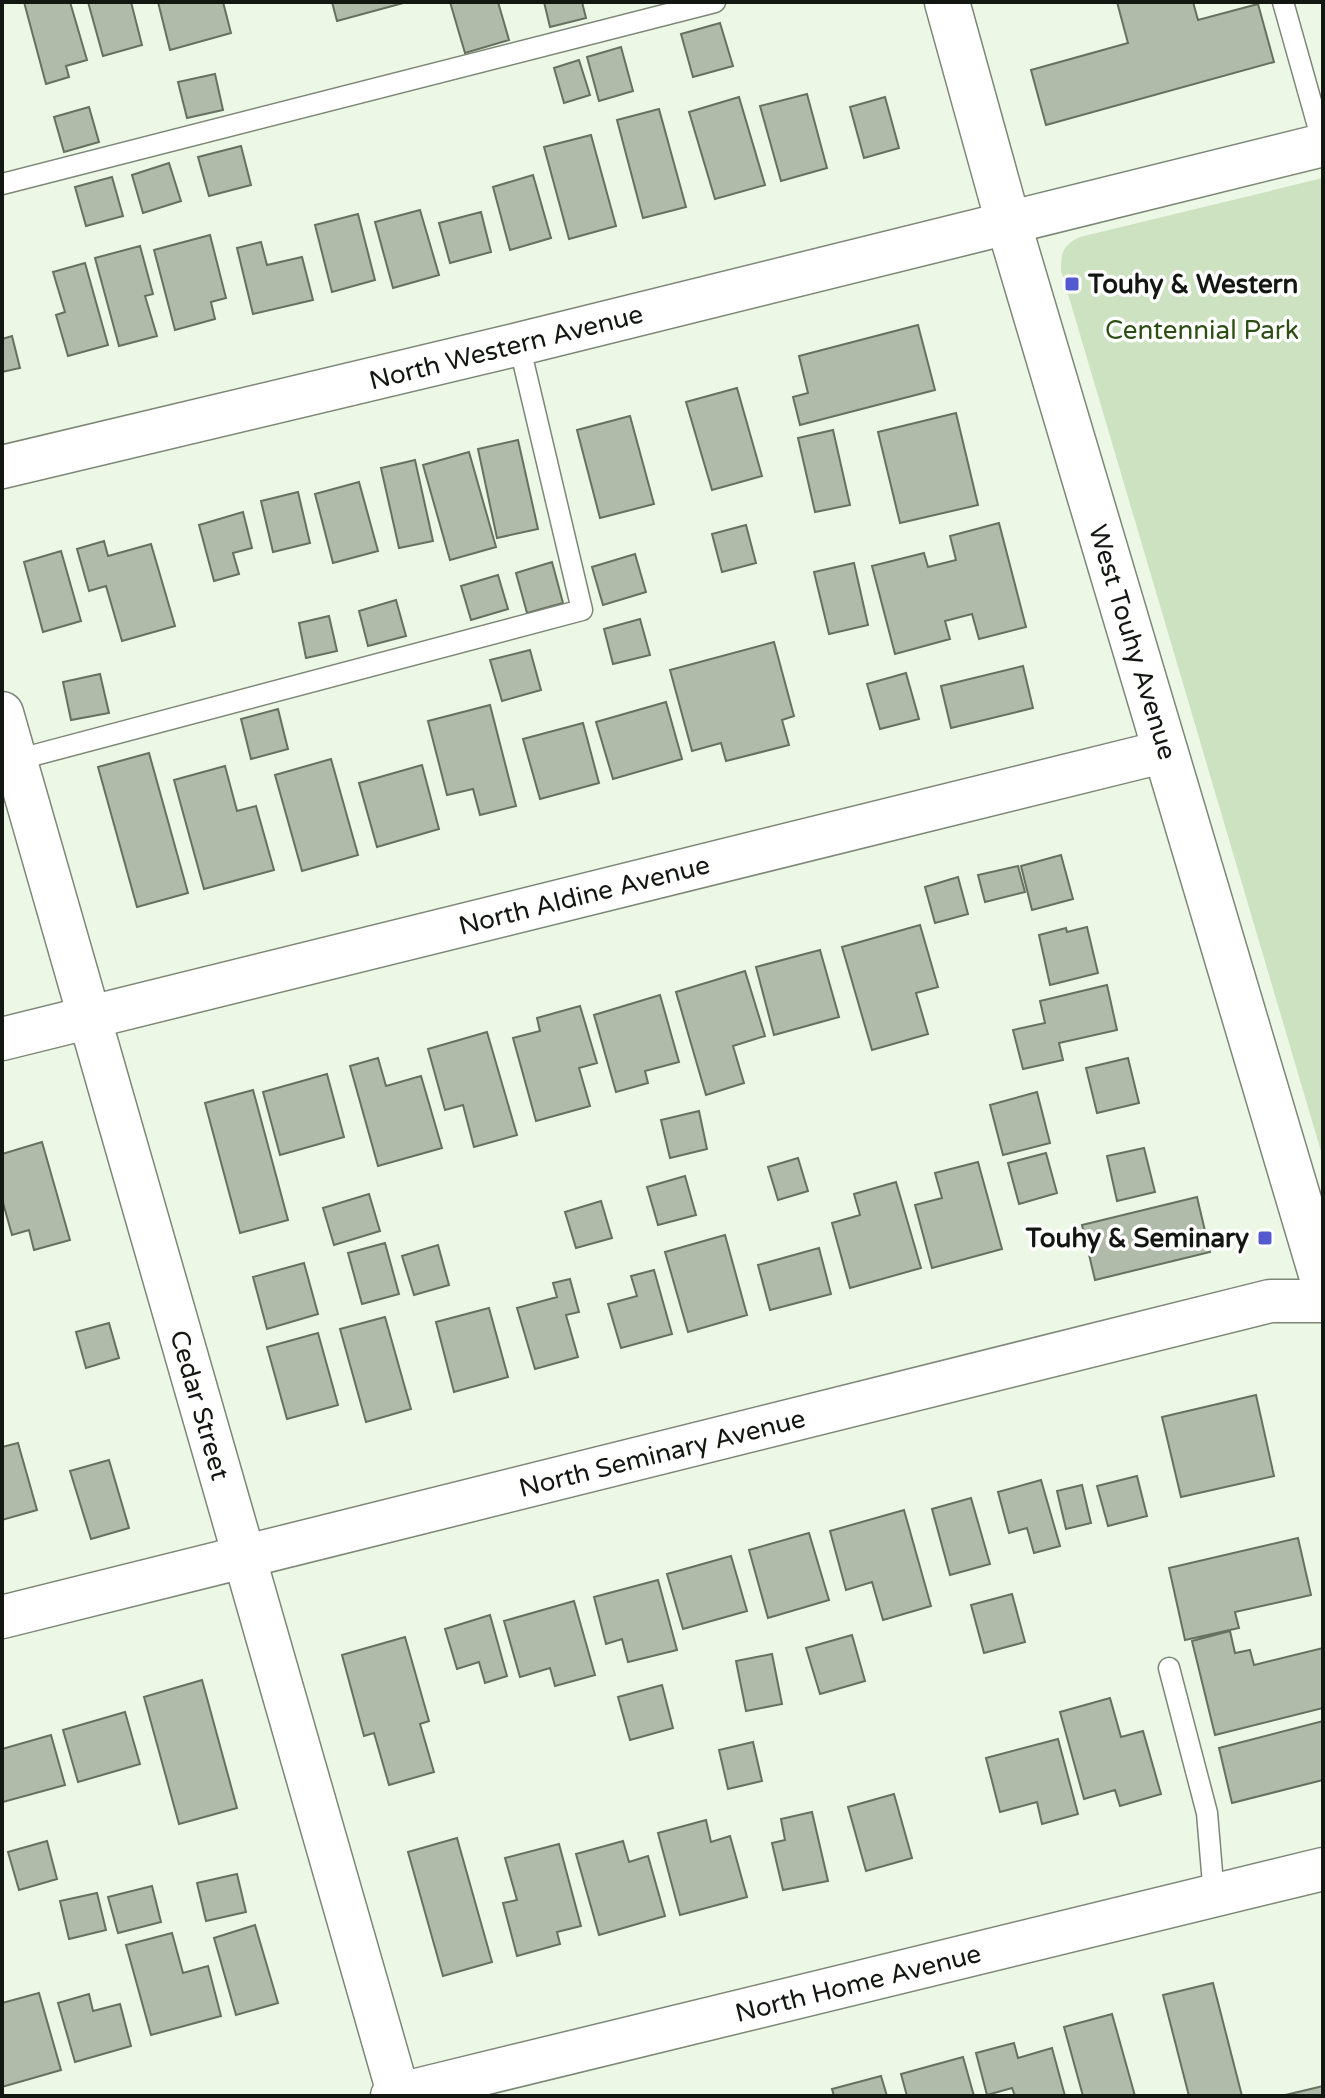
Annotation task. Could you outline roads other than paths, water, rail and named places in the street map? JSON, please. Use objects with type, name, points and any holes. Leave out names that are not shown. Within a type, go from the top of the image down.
[{"type":"main road","name":"West Touhy Avenue","points":[[947,2],[1008,222],[1323,1281]]},
{"type":"street","name":"North Western Avenue","points":[[2,467],[519,344],[1323,145]]},
{"type":"street","name":"Cedar Street","points":[[2,713],[396,2095]]},
{"type":"street","name":"North Aldine Avenue","points":[[2,1039],[1166,751]]},
{"type":"street","name":"North Seminary Avenue","points":[[2,1617],[1270,1301],[1323,1301]]},
{"type":"street","name":"North Home Avenue","points":[[396,2095],[1323,1869]]},
{"type":"lane","points":[[2,184],[715,2]]},
{"type":"lane","points":[[1283,2],[1323,145]]},
{"type":"lane","points":[[16,760],[582,610],[519,344]]},
{"type":"lane","points":[[1169,1668],[1207,1813],[1214,1896]]},
{"type":"place","name":"Touhy & Western","points":[[1072,284]]},
{"type":"place","name":"Touhy & Seminary","points":[[1265,1238]]},
{"type":"park label","name":"Centennial Park","points":[[1202,330]]}]
